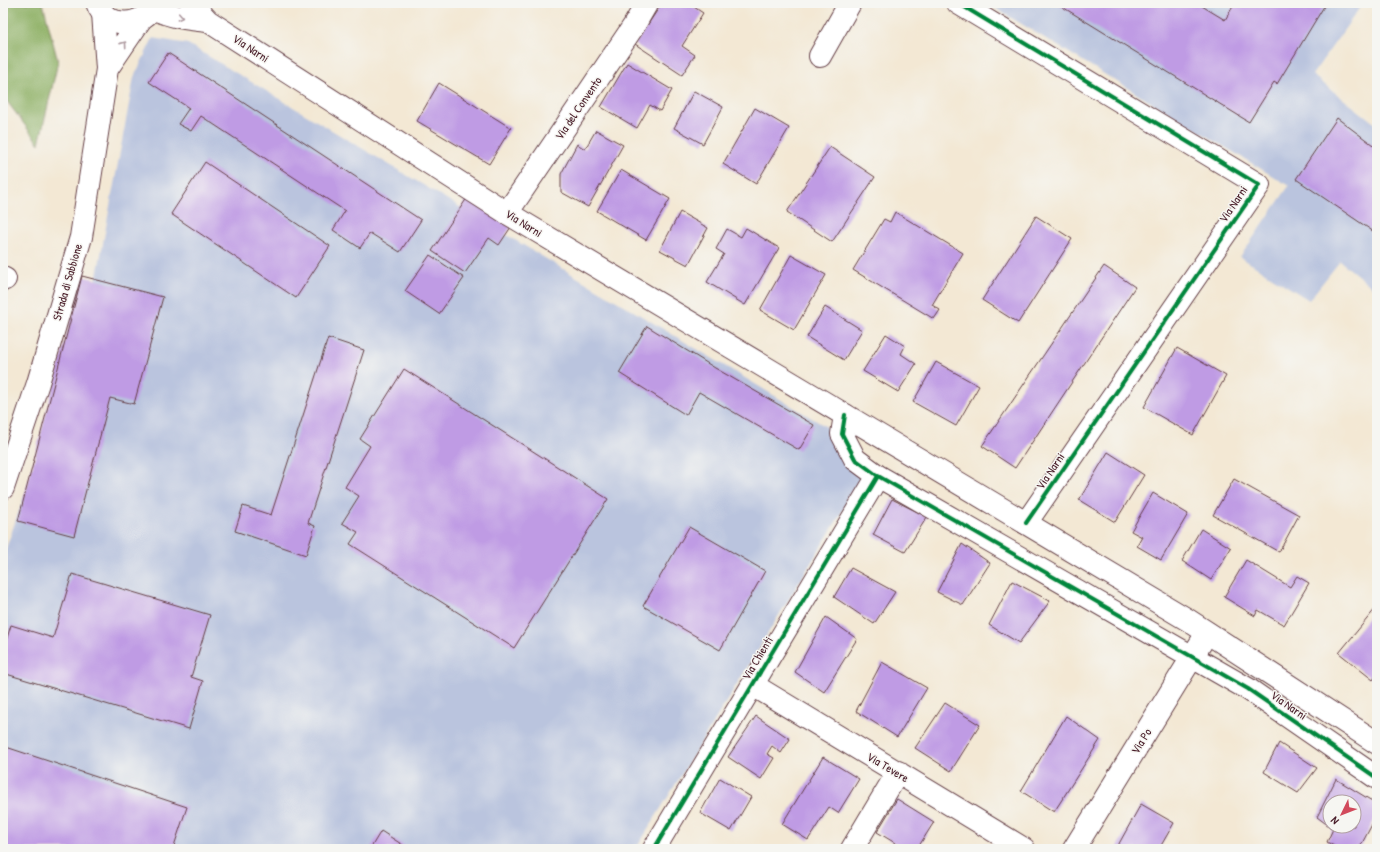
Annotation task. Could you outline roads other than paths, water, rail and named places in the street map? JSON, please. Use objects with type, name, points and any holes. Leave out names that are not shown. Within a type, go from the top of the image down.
[{"type":"street","name":"Via Narni","points":[[191,3],[208,21],[507,212],[1207,633],[1377,742]]},
{"type":"street","name":"Via del Convento","points":[[507,212],[648,3]]},
{"type":"street","points":[[820,56],[850,3]]},
{"type":"street","name":"Via Narni","points":[[958,3],[1258,185],[1026,523]]},
{"type":"street","points":[[100,8],[111,20],[121,23],[132,23],[150,10]]},
{"type":"street","name":"Strada di Sabbione","points":[[3,488],[38,382],[81,237],[107,70],[100,8]]},
{"type":"street","name":"Via Narni","points":[[150,10],[189,19],[208,21]]},
{"type":"street","name":"Strada di Sabbione","points":[[107,70],[150,10]]},
{"type":"street","name":"Via Narni","points":[[845,415],[842,434],[855,459],[878,476],[1248,689],[1377,778]]},
{"type":"street","name":"Via Chienti","points":[[654,849],[878,476]]},
{"type":"street","name":"Via Po","points":[[1074,849],[1207,633]]},
{"type":"street","name":"Via Tevere","points":[[753,684],[1024,849]]},
{"type":"street","points":[[852,849],[898,772]]}]
